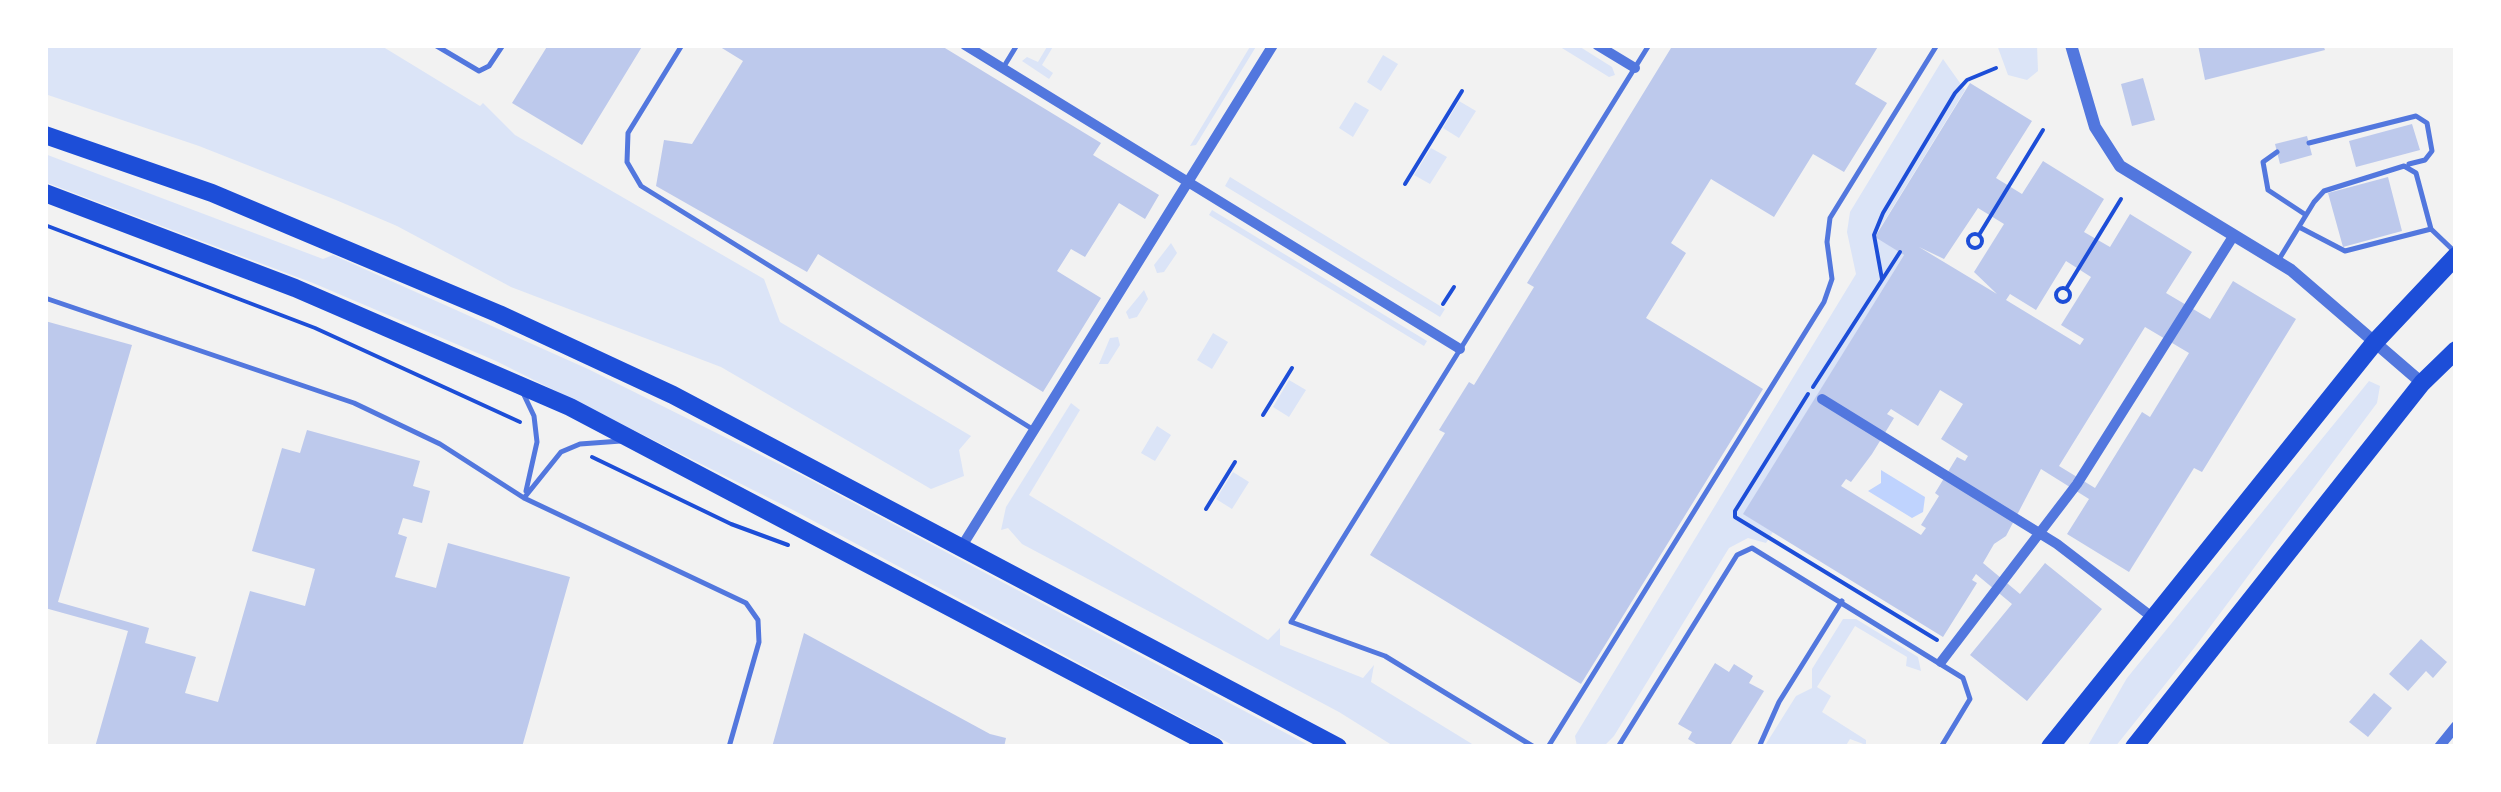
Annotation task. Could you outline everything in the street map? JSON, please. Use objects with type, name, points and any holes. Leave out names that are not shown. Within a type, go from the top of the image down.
[{"type":"main road","points":[[45,135],[212,193],[499,314],[673,395],[1338,747]]},
{"type":"main road","points":[[45,193],[294,288],[518,384],[636,442],[1214,747]]},
{"type":"main road","points":[[2050,747],[2375,342],[2456,254]]},
{"type":"main road","points":[[2134,747],[2422,383],[2456,350]]},
{"type":"street","points":[[965,45],[1460,350]]},
{"type":"street","points":[[962,546],[1273,45]]},
{"type":"street","points":[[1597,45],[1635,68]]},
{"type":"street","points":[[2071,45],[2090,114],[2108,153],[2132,176],[2278,260],[2422,383]]},
{"type":"street","points":[[1941,662],[2084,473],[2234,234]]},
{"type":"street","points":[[1822,399],[2040,533],[2152,617]]},
{"type":"street","points":[[2439,747],[2456,726]]},
{"type":"lane","points":[[435,45],[479,71],[489,66],[503,45]]},
{"type":"lane","points":[[682,45],[628,134],[627,162],[641,186],[1034,430]]},
{"type":"lane","points":[[1002,68],[1017,45]]},
{"type":"lane","points":[[1534,747],[1386,656],[1291,622],[1649,45]]},
{"type":"lane","points":[[1548,747],[1824,302],[1832,279],[1827,242],[1830,218],[1936,45]]},
{"type":"lane","points":[[2278,260],[2306,215],[2331,186],[2425,160],[2432,151],[2428,126],[2422,118],[2410,116],[2309,143]]},
{"type":"lane","points":[[2277,152],[2262,162],[2268,190],[2306,215]]},
{"type":"lane","points":[[2401,166],[2416,172],[2431,229],[2456,254]]},
{"type":"lane","points":[[2299,226],[2345,251],[2431,229]]},
{"type":"lane","points":[[45,298],[354,403],[440,444],[524,498],[735,597],[753,611],[759,642],[729,747]]},
{"type":"lane","points":[[518,384],[537,432],[524,498]]},
{"type":"lane","points":[[524,498],[551,460],[567,448],[636,442]]},
{"type":"lane","points":[[1618,747],[1741,551],[1758,550],[1962,678],[1970,696],[1941,747]]},
{"type":"lane","points":[[1759,747],[1778,702],[1842,601]]},
{"type":"path","points":[[1882,279],[1874,235],[1884,213],[1954,93],[1967,80],[1996,68]]},
{"type":"path","points":[[1405,184],[1462,91]]},
{"type":"path","points":[[1979,236],[2043,130]]},
{"type":"path","points":[[2066,289],[2121,199]]},
{"type":"path","points":[[45,225],[296,321],[514,416],[523,426]]},
{"type":"path","points":[[1900,252],[1734,513],[1942,642]]},
{"type":"path","points":[[1443,304],[1454,287]]},
{"type":"path","points":[[1263,416],[1292,368]]},
{"type":"path","points":[[583,457],[606,460],[731,524],[794,547]]},
{"type":"path","points":[[1206,508],[1235,462]]},
{"type":"shaded area","points":[[45,45],[380,45],[480,106],[483,103],[515,135],[764,279],[780,322],[971,436],[959,450],[964,476],[931,489],[721,367],[511,287],[397,226],[336,200],[199,146],[45,94]]},
{"type":"shaded area","points":[[1048,45],[1054,45],[1042,65],[1053,73],[1049,79],[1022,61],[1027,57],[1038,62]]},
{"type":"shaded area","points":[[1251,45],[1257,45],[1196,145],[1190,146]]},
{"type":"shaded area","points":[[1557,45],[1577,45],[1612,67],[1615,75],[1609,77]]},
{"type":"shaded area","points":[[1997,45],[2037,45],[2038,71],[2027,80],[2008,75]]},
{"type":"shaded area","points":[[1383,55],[1398,64],[1381,91],[1367,82]]},
{"type":"shaded area","points":[[1943,59],[1965,90],[1875,236],[1904,255],[1744,514],[1773,532],[1766,543],[1748,538],[1729,548],[1614,736],[1603,747],[1577,747],[1575,736],[1856,274],[1847,232],[1850,212]]},
{"type":"shaded area","points":[[1459,101],[1476,111],[1459,138],[1443,128]]},
{"type":"shaded area","points":[[1355,102],[1369,110],[1353,137],[1339,128]]},
{"type":"shaded area","points":[[1431,148],[1447,157],[1430,184],[1414,175]]},
{"type":"shaded area","points":[[45,154],[323,259],[333,255],[588,369],[805,477],[1312,747],[1236,747],[793,510],[496,361],[313,283],[45,182]]},
{"type":"shaded area","points":[[1230,177],[1445,309],[1440,317],[1225,186]]},
{"type":"shaded area","points":[[1212,210],[1427,341],[1424,346],[1209,215]]},
{"type":"shaded area","points":[[1171,243],[1177,253],[1164,272],[1157,273],[1154,265]]},
{"type":"shaded area","points":[[1144,290],[1148,299],[1137,317],[1129,319],[1126,312]]},
{"type":"shaded area","points":[[1213,333],[1228,342],[1212,369],[1197,360]]},
{"type":"shaded area","points":[[1118,337],[1120,345],[1108,364],[1099,364],[1110,338]]},
{"type":"shaded area","points":[[1289,380],[1306,390],[1289,417],[1273,407]]},
{"type":"shaded area","points":[[2369,381],[2380,386],[2377,403],[2195,647],[2115,747],[2087,747],[2127,678]]},
{"type":"shaded area","points":[[1071,403],[1080,410],[1029,495],[1268,640],[1280,628],[1280,645],[1363,678],[1374,665],[1371,682],[1477,747],[1395,747],[1339,712],[1022,544],[1008,528],[1001,530],[1006,507]]},
{"type":"shaded area","points":[[1157,426],[1171,435],[1155,461],[1141,453]]},
{"type":"shaded area","points":[[1233,472],[1249,482],[1232,509],[1216,499]]},
{"type":"shaded area","points":[[1843,619],[1856,619],[1918,657],[1921,671],[1906,666],[1907,657],[1855,626],[1817,687],[1831,696],[1822,712],[1866,740],[1866,745],[1850,739],[1845,747],[1764,747],[1796,696],[1812,688],[1812,669]]},
{"type":"water","points":[[1881,470],[1925,497],[1923,512],[1912,518],[1868,491],[1881,483]]},
{"type":"building","points":[[548,45],[643,45],[582,145],[512,103]]},
{"type":"building","points":[[717,45],[940,45],[1101,143],[1093,155],[1159,195],[1145,219],[1119,203],[1085,257],[1071,249],[1057,271],[1101,298],[1043,392],[818,254],[807,272],[656,186],[664,140],[692,144],[743,61]]},
{"type":"building","points":[[1665,45],[1879,45],[1855,84],[1887,103],[1844,172],[1813,154],[1774,217],[1711,179],[1671,243],[1686,253],[1646,318],[1763,389],[1581,684],[1370,555],[1445,433],[1439,430],[1469,382],[1474,385],[1534,287],[1527,283],[1671,48]]},
{"type":"building","points":[[2198,45],[2323,45],[2325,50],[2205,80]]},
{"type":"building","points":[[2143,78],[2155,120],[2132,126],[2121,84]]},
{"type":"building","points":[[1970,83],[2032,121],[1996,178],[2022,194],[2043,161],[2104,199],[2084,232],[2110,247],[2130,214],[2192,252],[2166,293],[2210,319],[2233,281],[2296,319],[2202,472],[2194,468],[2129,572],[2067,534],[2089,499],[2041,469],[2006,536],[1994,544],[1983,563],[2020,594],[2045,563],[2102,609],[2027,701],[1970,655],[2012,604],[1976,574],[1972,580],[1977,583],[1943,637],[1743,514],[1904,255],[1875,237]],"holes":[[[1978,208],[2004,224],[1974,272],[1997,294],[1919,247],[1944,259]],[[2066,261],[2091,277],[2061,325],[2084,339],[2080,345],[2006,300],[2010,294],[2036,310]],[[2145,327],[2189,353],[2150,417],[2142,412],[2095,488],[2059,466]],[[1940,390],[1963,404],[1941,439],[1968,456],[1965,461],[1957,457],[1935,493],[1939,496],[1921,525],[1926,528],[1921,535],[1841,486],[1846,479],[1851,482],[1872,454],[1894,418],[1887,414],[1891,409],[1918,426]]]},
{"type":"building","points":[[2412,124],[2420,150],[2356,167],[2349,141]]},
{"type":"building","points":[[2307,136],[2312,155],[2280,164],[2275,144]]},
{"type":"building","points":[[2388,177],[2402,231],[2343,247],[2328,193]]},
{"type":"building","points":[[45,321],[132,345],[58,602],[149,628],[145,643],[196,657],[185,693],[218,702],[250,591],[305,606],[315,569],[252,551],[282,448],[300,453],[307,430],[420,461],[413,486],[430,491],[422,523],[403,518],[398,534],[407,537],[395,577],[436,588],[448,543],[570,577],[522,747],[95,747],[128,631],[45,608]]},
{"type":"building","points":[[804,633],[990,734],[1006,738],[1004,747],[772,747]]},
{"type":"building","points":[[2421,639],[2447,662],[2433,678],[2426,671],[2408,691],[2389,674]]},
{"type":"building","points":[[1715,663],[1729,672],[1734,664],[1753,676],[1749,683],[1764,691],[1729,747],[1701,747],[1688,739],[1692,732],[1678,724]]},
{"type":"building","points":[[2374,693],[2392,708],[2368,737],[2349,722]]}]
